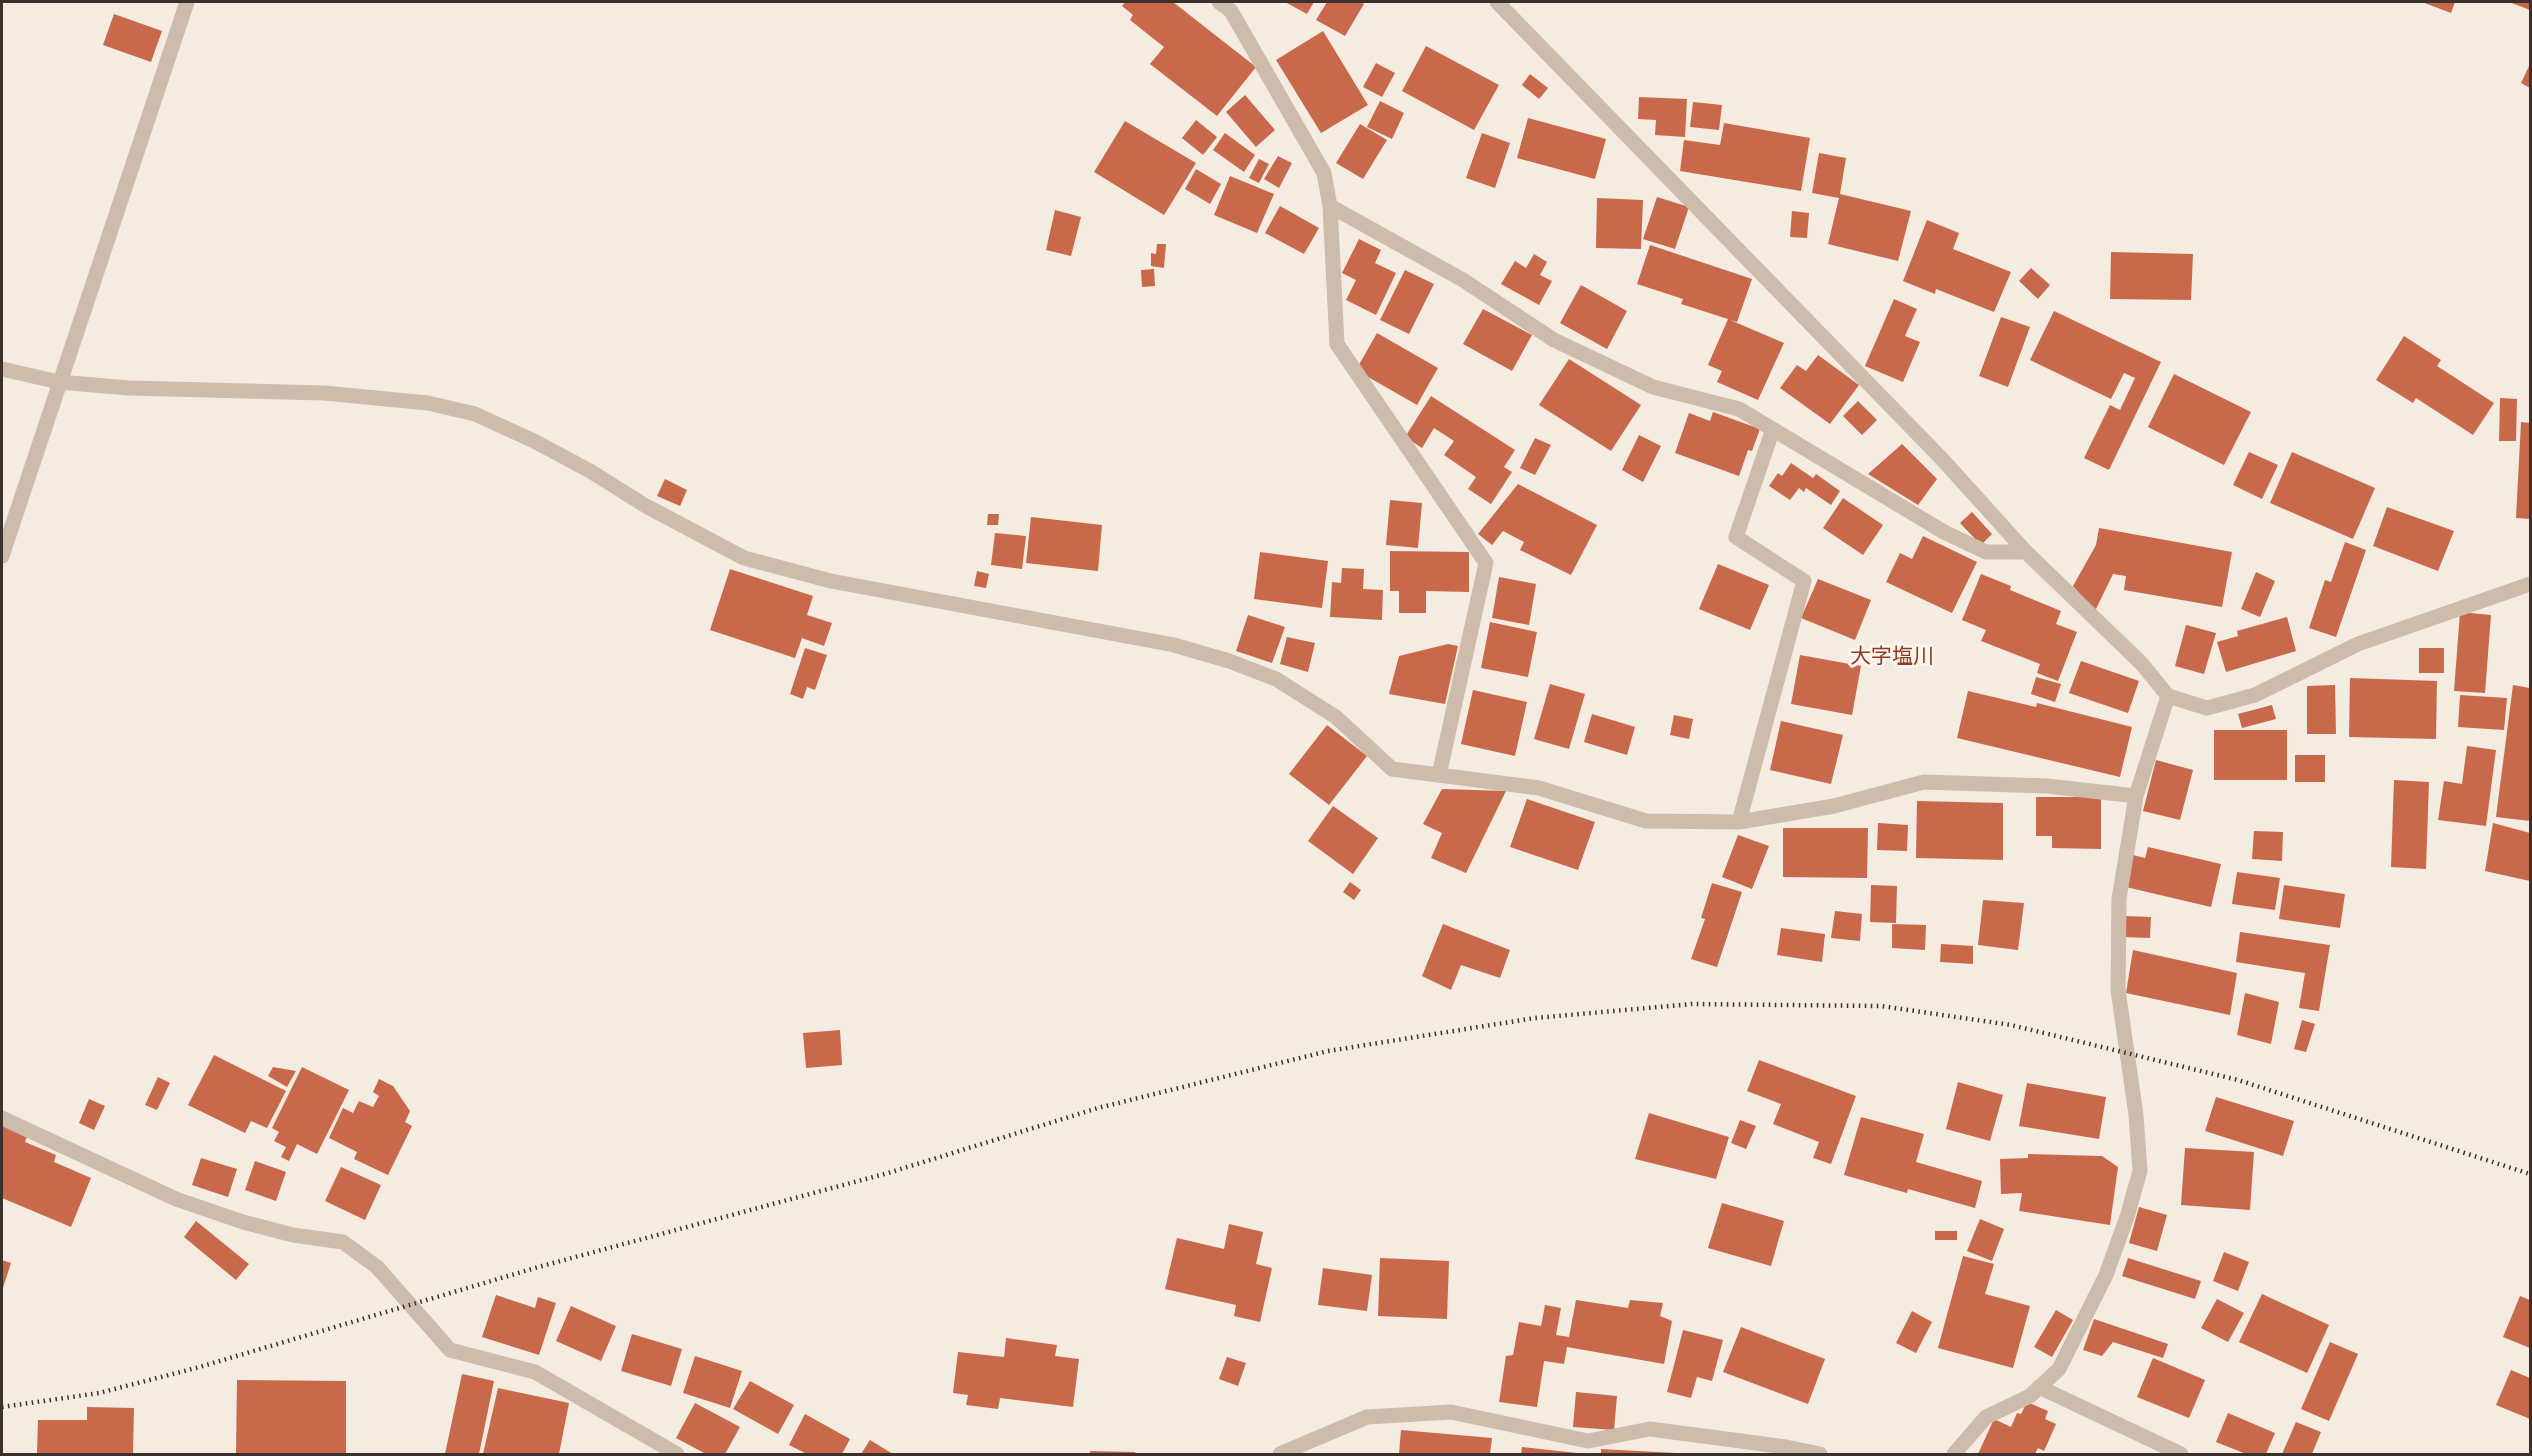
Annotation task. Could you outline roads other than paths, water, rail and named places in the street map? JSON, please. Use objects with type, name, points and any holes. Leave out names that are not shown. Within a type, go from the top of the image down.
[{"type":"street","points":[[2,556],[187,2]]},
{"type":"street","points":[[1497,2],[1942,459],[2026,552],[2142,664],[2168,696],[2207,708],[2255,695],[2358,645],[2530,584]]},
{"type":"street","points":[[1225,5],[1324,173],[1330,206],[1337,344],[1486,563],[1439,775]]},
{"type":"street","points":[[1330,206],[1463,280],[1554,340],[1653,387],[1740,410],[1944,532],[1986,552],[2026,552]]},
{"type":"street","points":[[2,369],[59,382],[129,388],[324,393],[428,403],[475,414],[534,441],[590,471],[646,506],[744,558],[831,581],[1174,645],[1229,661],[1276,679],[1336,717],[1392,769],[1539,788],[1646,821],[1739,822],[1834,806],[1924,783],[2047,786],[2136,796]]},
{"type":"street","points":[[1739,822],[1804,581],[1736,537],[1773,429]]},
{"type":"street","points":[[1954,1455],[1986,1417],[2030,1395],[2059,1370],[2106,1275],[2127,1217],[2140,1171],[2136,1115],[2118,990],[2119,899],[2136,796],[2168,696]]},
{"type":"street","points":[[2,1118],[176,1199],[243,1222],[293,1235],[343,1242],[376,1267],[450,1350],[535,1372],[677,1455]]},
{"type":"street","points":[[2039,1387],[2181,1455]]},
{"type":"street","points":[[1280,1455],[1368,1417],[1450,1412],[1588,1441],[1650,1429],[1786,1446],[1820,1455]]},
{"type":"railway","points":[[2,1407],[99,1393],[196,1368],[542,1266],[888,1173],[1098,1108],[1328,1051],[1535,1018],[1692,1004],[1881,1006],[2011,1025],[2238,1080],[2530,1174]]},
{"type":"district","name":"大字塩川","points":[[1892,658]]}]
